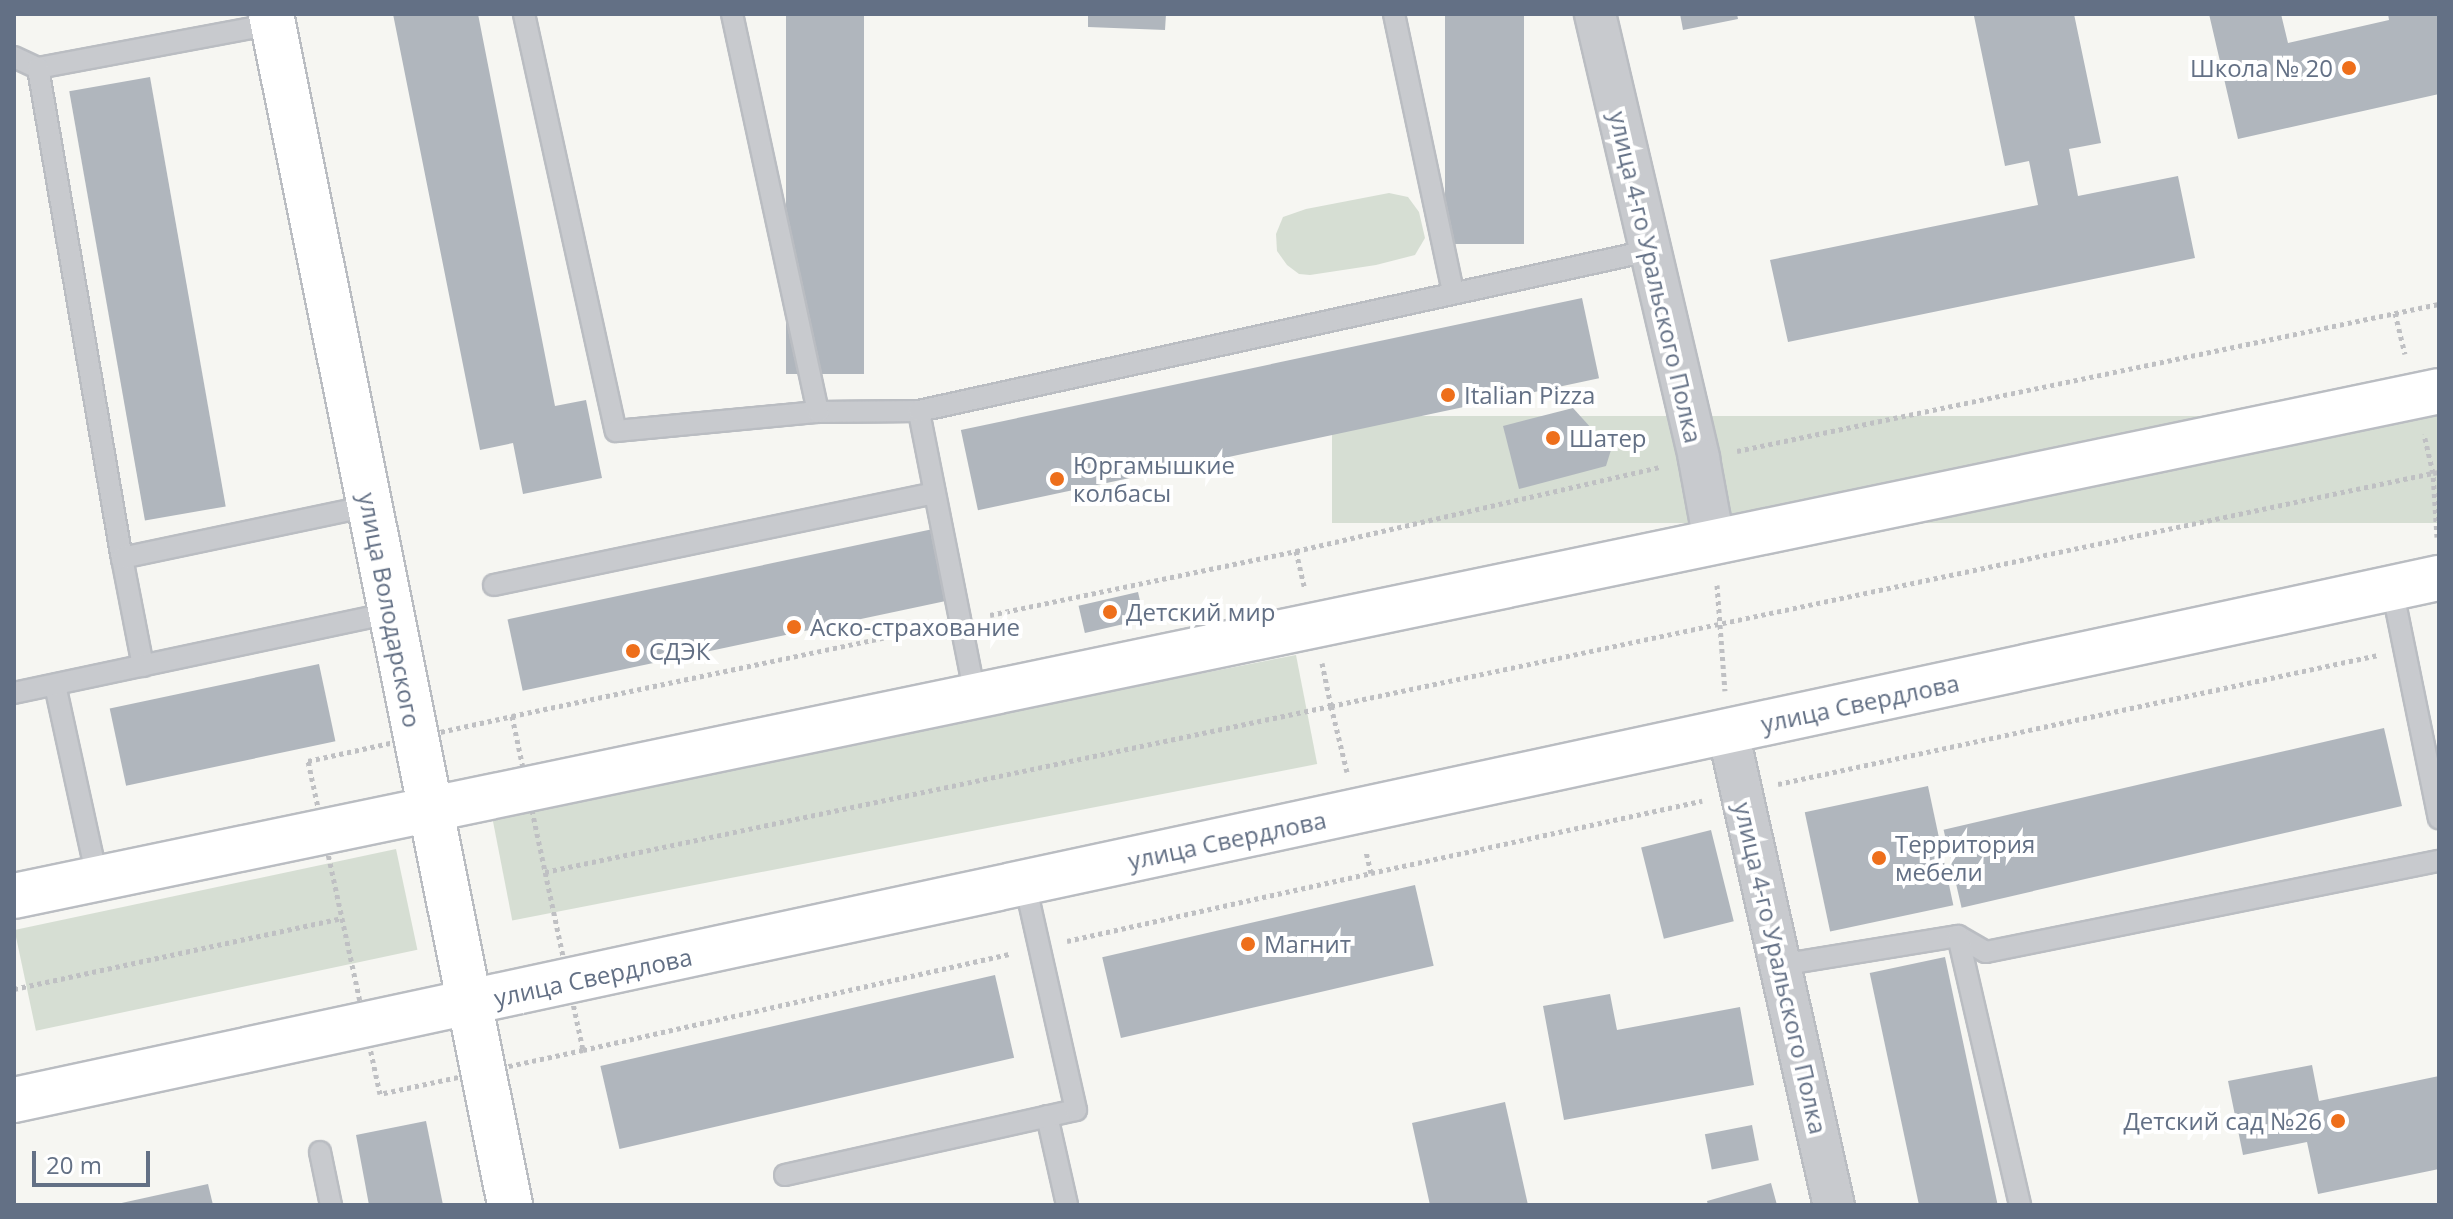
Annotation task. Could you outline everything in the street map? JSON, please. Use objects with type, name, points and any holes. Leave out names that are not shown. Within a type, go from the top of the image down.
[{"type":"main road","name":"улица Володарского","points":[[272,19],[510,1205]]},
{"type":"main road","points":[[14,896],[2427,394]]},
{"type":"main road","name":"улица Свердлова","points":[[14,1100],[472,1004],[2439,578]]},
{"type":"street","name":"улица 4-го Уральского Полка","points":[[1595,14],[1699,459],[1714,541]]},
{"type":"street","name":"улица 4-го Уральского Полка","points":[[1728,732],[1834,1205]]},
{"type":"lane","points":[[524,14],[616,431],[818,412],[919,411],[1648,251]]},
{"type":"lane","points":[[732,14],[818,412]]},
{"type":"lane","points":[[1394,14],[1453,292]]},
{"type":"lane","points":[[14,57],[38,68],[272,19]]},
{"type":"lane","points":[[38,68],[143,666]]},
{"type":"lane","points":[[919,411],[975,695]]},
{"type":"lane","points":[[494,585],[935,493]]},
{"type":"lane","points":[[122,558],[369,506]]},
{"type":"lane","points":[[2392,588],[2439,818]]},
{"type":"lane","points":[[14,693],[390,613]]},
{"type":"lane","points":[[55,685],[97,878]]},
{"type":"lane","points":[[1780,965],[1958,936],[1986,952],[2439,861]]},
{"type":"lane","points":[[785,1175],[1076,1110],[1025,884]]},
{"type":"lane","points":[[1958,936],[2020,1205]]},
{"type":"lane","points":[[1047,1116],[1067,1205]]},
{"type":"lane","points":[[320,1152],[331,1205]]},
{"type":"path","points":[[1296,551],[1699,459],[2439,304]]},
{"type":"path","points":[[2395,313],[2427,394],[2436,473],[2438,551]]},
{"type":"path","points":[[1331,706],[2436,473]]},
{"type":"path","points":[[1714,541],[1728,732]]},
{"type":"path","points":[[1371,873],[2404,650]]},
{"type":"path","points":[[14,989],[342,918]]},
{"type":"shaded area","points":[[1389,193],[1408,197],[1419,212],[1425,238],[1415,255],[1376,265],[1310,275],[1299,274],[1287,265],[1277,251],[1276,234],[1283,217],[1306,209]]},
{"type":"shaded area","points":[[1332,416],[2439,416],[2439,523],[1332,523]]},
{"type":"shaded area","points":[[1296,655],[1317,764],[512,920],[491,811]]},
{"type":"shaded area","points":[[396,849],[417,950],[36,1031],[15,930]]},
{"type":"building","points":[[393,14],[478,14],[555,406],[586,400],[602,478],[523,494],[513,443],[480,450]]},
{"type":"building","points":[[786,14],[864,14],[864,374],[786,374]]},
{"type":"building","points":[[1088,14],[1166,14],[1165,30],[1088,27]]},
{"type":"building","points":[[1445,14],[1524,14],[1524,244],[1445,244]]},
{"type":"building","points":[[1680,14],[1737,14],[1738,19],[1683,30]]},
{"type":"building","points":[[2074,14],[2101,143],[2069,149],[2078,196],[2178,176],[2195,258],[1788,342],[1770,260],[2038,205],[2029,161],[2005,166],[1974,16]]},
{"type":"building","points":[[2209,14],[2281,14],[2288,43],[2389,20],[2388,14],[2439,14],[2439,94],[2238,139]]},
{"type":"building","points":[[150,77],[226,506],[145,521],[69,91]]},
{"type":"building","points":[[1582,298],[1599,378],[978,510],[961,430]]},
{"type":"building","name":"Шатер","points":[[1573,408],[1611,450],[1606,466],[1519,489],[1503,426]]},
{"type":"building","points":[[933,529],[948,600],[523,691],[508,619]]},
{"type":"building","points":[[1138,592],[1144,619],[1085,633],[1079,606]]},
{"type":"building","points":[[319,664],[335,741],[126,786],[110,708]]},
{"type":"building","points":[[2384,728],[2402,806],[1962,908],[1944,830]]},
{"type":"building","name":"Территория мебели","points":[[1928,786],[1953,905],[1830,932],[1805,812]]},
{"type":"building","points":[[1711,830],[1734,921],[1664,939],[1641,847]]},
{"type":"building","points":[[1415,885],[1434,966],[1121,1038],[1102,957]]},
{"type":"building","points":[[1945,957],[1998,1205],[1919,1205],[1870,973]]},
{"type":"building","points":[[995,975],[1014,1058],[620,1149],[600,1066]]},
{"type":"building","points":[[1610,994],[1617,1030],[1740,1007],[1754,1085],[1564,1120],[1543,1006]]},
{"type":"building","name":"Детский сад №26","points":[[2312,1065],[2319,1101],[2439,1076],[2439,1169],[2318,1194],[2307,1142],[2243,1155],[2228,1081]]},
{"type":"building","points":[[1505,1102],[1528,1205],[1430,1205],[1412,1123]]},
{"type":"building","points":[[426,1121],[443,1205],[369,1205],[356,1135]]},
{"type":"building","points":[[1752,1125],[1759,1160],[1712,1169],[1705,1134]]},
{"type":"building","points":[[1771,1183],[1777,1205],[1708,1205],[1707,1201]]},
{"type":"building","points":[[208,1184],[213,1205],[117,1205],[117,1204]]},
{"type":"place","name":"Школа № 20","points":[[2349,68]]},
{"type":"place","name":"Italian Pizza","points":[[1448,395]]},
{"type":"place","name":"Шатер","points":[[1553,438]]},
{"type":"place","name":"Юргамышкие колбасы","points":[[1057,479]]},
{"type":"place","name":"Детский мир","points":[[1110,612]]},
{"type":"place","name":"Аско-страхование","points":[[794,627]]},
{"type":"place","name":"СДЭК","points":[[633,651]]},
{"type":"place","name":"Территория мебели","points":[[1879,858]]},
{"type":"place","name":"Магнит","points":[[1248,944]]},
{"type":"place","name":"Детский сад №26","points":[[2338,1121]]}]
